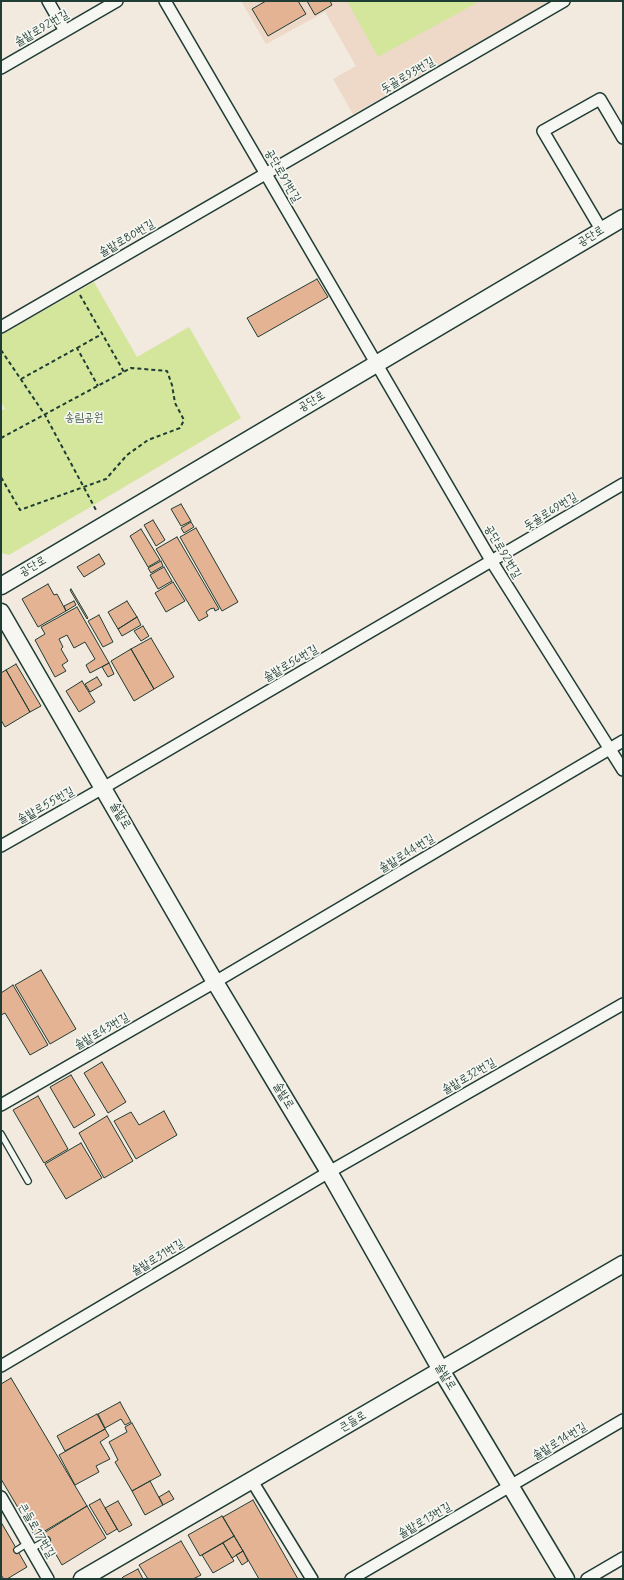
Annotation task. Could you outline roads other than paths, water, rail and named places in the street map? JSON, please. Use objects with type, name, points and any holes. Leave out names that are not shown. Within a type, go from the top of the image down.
[{"type":"street","points":[[48,1],[66,31]]},
{"type":"street","name":"공단로91번길","points":[[165,1],[376,365]]},
{"type":"street","name":"돗골로93번길","points":[[265,174],[564,1]]},
{"type":"street","name":"솔밭로92번길","points":[[3,63],[66,31],[112,2]]},
{"type":"street","points":[[602,231],[543,131],[600,99],[623,138]]},
{"type":"street","name":"솔밭로80번길","points":[[1,327],[265,174]]},
{"type":"street","name":"공단로","points":[[1,586],[623,218]]},
{"type":"street","name":"공단로92번길","points":[[376,365],[492,562],[623,770]]},
{"type":"street","name":"돗골로69번길","points":[[492,562],[623,484]]},
{"type":"street","name":"솔밭로56번길","points":[[103,788],[492,562]]},
{"type":"street","name":"솔밭로","points":[[1,612],[215,982],[329,1172],[441,1370],[566,1579]]},
{"type":"street","name":"솔밭로44번길","points":[[215,982],[623,741]]},
{"type":"street","name":"솔밭로55번길","points":[[1,846],[103,788]]},
{"type":"street","name":"솔밭로43번길","points":[[1,1105],[215,982]]},
{"type":"street","name":"솔밭로32번길","points":[[329,1172],[623,1004]]},
{"type":"street","name":"솔밭로31번길","points":[[1,1366],[329,1172]]},
{"type":"street","name":"큰들로","points":[[82,1579],[623,1264]]},
{"type":"street","name":"솔밭로14번길","points":[[511,1486],[623,1420]]},
{"type":"street","points":[[252,1481],[312,1579]]},
{"type":"street","name":"솔밭로13번길","points":[[351,1579],[511,1486]]},
{"type":"street","name":"큰들로17번길","points":[[1,1497],[48,1579]]},
{"type":"street","points":[[587,1579],[623,1558]]},
{"type":"lane","points":[[1,1134],[28,1181]]},
{"type":"lane","points":[[17,1550],[47,1540]]},
{"type":"park label","name":"송림공원","points":[[84,418]]}]
